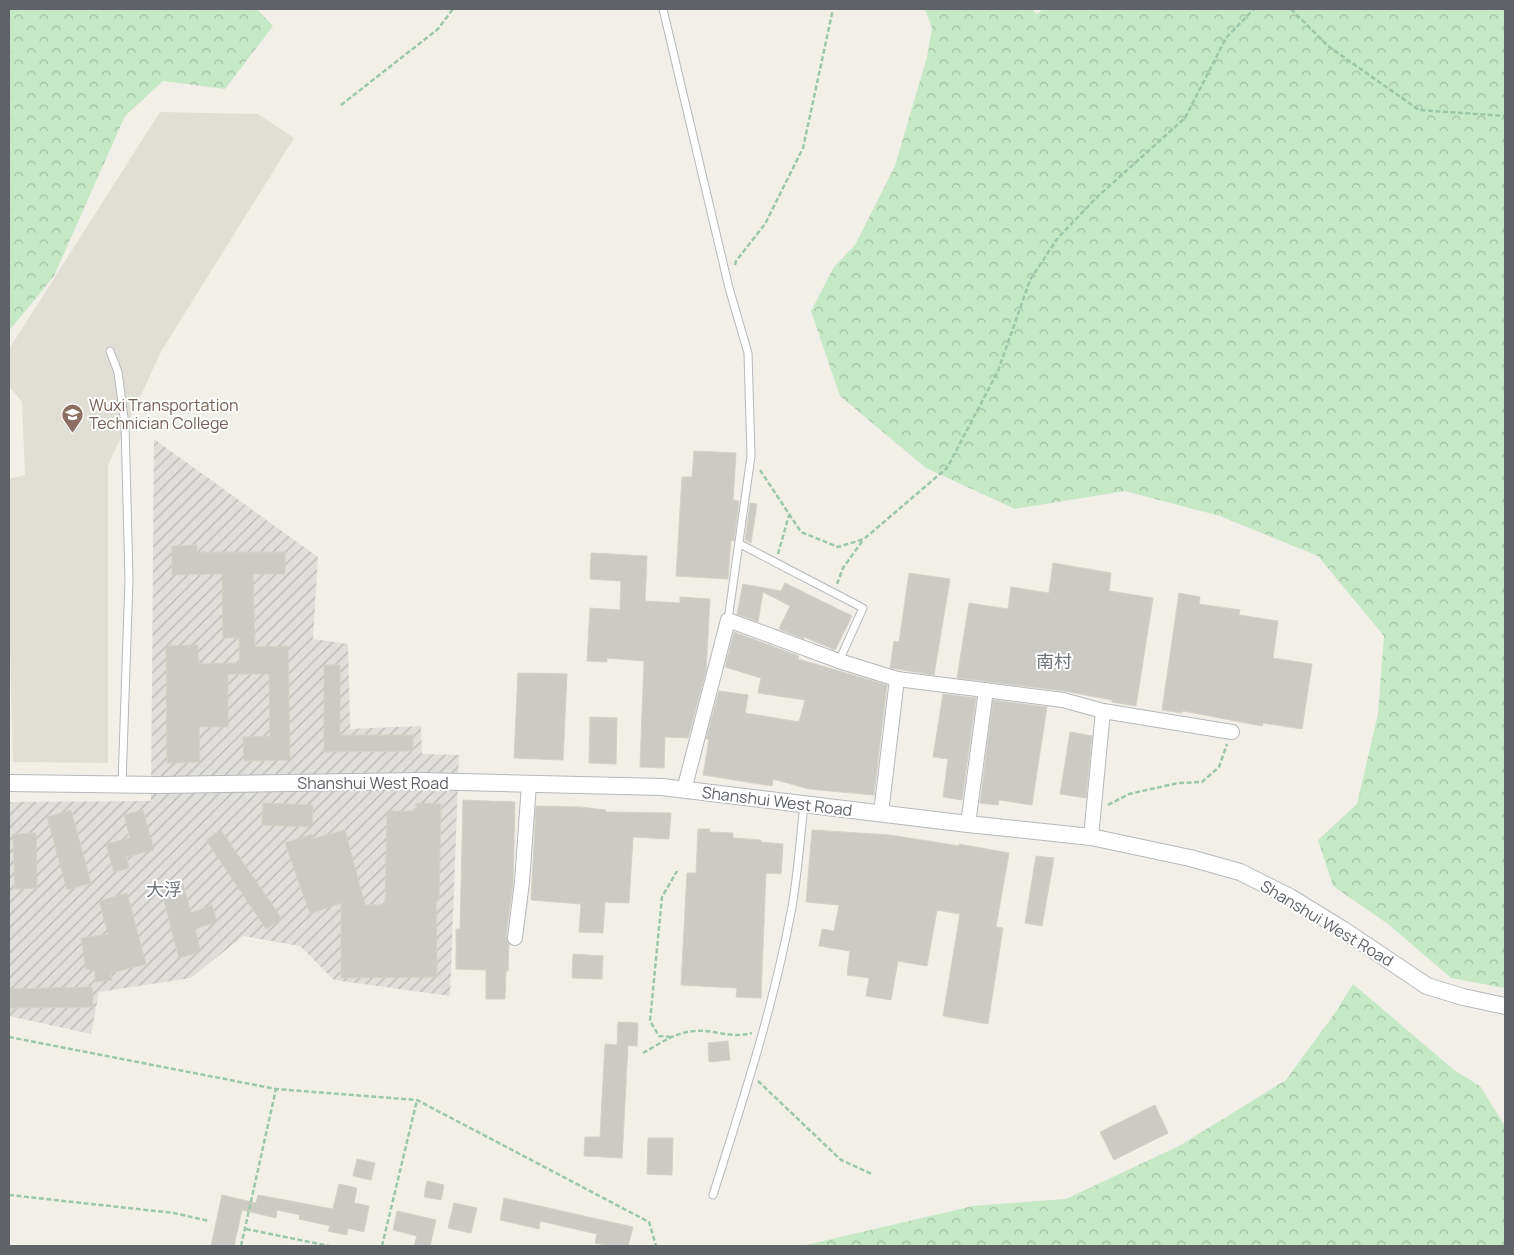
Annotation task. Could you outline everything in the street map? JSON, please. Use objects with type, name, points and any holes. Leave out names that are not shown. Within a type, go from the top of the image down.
[{"type":"street","points":[[684,790],[728,620],[838,661],[897,679],[1063,700],[1103,710],[1232,732]]},
{"type":"street","points":[[881,813],[897,679]]},
{"type":"street","points":[[968,824],[986,690]]},
{"type":"street","points":[[1091,837],[1103,710]]},
{"type":"street","name":"Shanshui West Road","points":[[9,783],[122,785],[421,781],[662,787],[1091,837],[1190,858],[1240,872],[1297,901],[1427,986],[1463,997],[1505,1006]]},
{"type":"street","points":[[515,938],[522,882],[528,784]]},
{"type":"lane","points":[[663,9],[729,288],[748,353],[751,456],[728,620]]},
{"type":"lane","points":[[110,351],[118,372],[125,425],[129,569],[122,785]]},
{"type":"lane","points":[[740,544],[862,608],[838,661]]},
{"type":"lane","points":[[713,1195],[764,1030],[792,905],[804,805]]},
{"type":"path","points":[[341,105],[438,29],[453,9]]},
{"type":"path","points":[[729,288],[736,261],[765,224],[803,148],[833,9]]},
{"type":"path","points":[[834,593],[843,568],[864,539],[947,468],[998,371],[1030,280],[1057,239],[1096,198],[1185,118],[1226,38],[1254,9]]},
{"type":"path","points":[[1290,9],[1328,46],[1419,110],[1505,116]]},
{"type":"path","points":[[751,456],[801,532],[838,547],[864,539]]},
{"type":"path","points":[[776,562],[789,515]]},
{"type":"path","points":[[1093,812],[1129,794],[1178,783],[1202,782],[1219,767],[1232,732]]},
{"type":"path","points":[[671,1037],[659,1036],[650,1021],[662,897],[676,872]]},
{"type":"path","points":[[643,1053],[671,1037],[694,1031],[741,1036],[764,1030]]},
{"type":"path","points":[[9,1037],[276,1089],[416,1100],[649,1222],[656,1246]]},
{"type":"path","points":[[751,1075],[842,1160],[872,1174]]},
{"type":"path","points":[[241,1246],[276,1089]]},
{"type":"path","points":[[382,1246],[416,1100]]},
{"type":"path","points":[[9,1195],[174,1213],[209,1221]]},
{"type":"path","points":[[246,1228],[329,1246]]},
{"type":"shaded area","name":"Wuxi Transportation Technician College","points":[[160,112],[258,114],[294,138],[162,350],[108,465],[108,763],[13,762],[9,612],[9,479],[25,475],[22,402],[9,386],[9,349]]},
{"type":"shaded area","points":[[154,439],[318,557],[313,639],[348,644],[350,729],[421,726],[422,754],[459,755],[450,996],[334,980],[300,946],[243,936],[191,978],[99,992],[91,1034],[9,1016],[9,802],[151,801]]},
{"type":"green space","points":[[9,9],[257,9],[273,26],[225,89],[163,81],[125,116],[54,276],[9,331]]},
{"type":"green space","points":[[925,9],[1032,9],[1037,14],[1043,9],[1505,9],[1505,988],[1451,978],[1388,924],[1333,886],[1318,840],[1357,804],[1378,714],[1384,636],[1318,556],[1220,516],[1125,491],[1015,509],[926,468],[840,396],[811,311],[834,267],[855,245],[895,166],[927,57],[932,28]]},
{"type":"green space","points":[[1353,984],[1454,1070],[1480,1086],[1505,1126],[1505,1246],[802,1246],[973,1206],[1066,1199],[1179,1146],[1286,1080],[1335,1013]]},
{"type":"building","points":[[694,451],[736,453],[733,500],[739,501],[734,541],[731,540],[728,579],[676,576],[682,477],[692,477]]},
{"type":"building","points":[[750,503],[757,504],[751,543],[745,540]]},
{"type":"building","points":[[197,545],[197,552],[285,552],[285,574],[253,574],[255,647],[288,646],[290,760],[244,761],[243,737],[270,736],[269,674],[228,674],[228,727],[199,727],[200,762],[167,763],[166,646],[198,645],[199,664],[240,663],[239,638],[223,638],[222,574],[172,575],[172,546]]},
{"type":"building","points":[[591,553],[647,556],[645,601],[680,603],[680,597],[710,599],[706,671],[688,738],[665,737],[664,768],[640,767],[644,661],[607,658],[607,662],[587,661],[590,608],[620,610],[621,581],[590,579]]},
{"type":"building","points":[[1053,563],[1111,573],[1109,591],[1153,598],[1136,706],[1064,691],[957,678],[969,603],[1008,609],[1011,587],[1049,593]]},
{"type":"building","points":[[909,573],[950,579],[934,675],[890,668],[894,641],[899,642]]},
{"type":"building","points":[[785,583],[852,616],[835,650],[779,629],[790,606],[763,592],[758,622],[737,614],[743,584],[781,591]]},
{"type":"building","points":[[1179,593],[1200,597],[1199,604],[1240,610],[1239,615],[1278,621],[1273,658],[1312,664],[1302,729],[1263,723],[1262,726],[1183,711],[1182,713],[1162,710]]},
{"type":"building","points":[[734,632],[799,656],[798,659],[887,685],[874,795],[809,789],[773,779],[772,786],[703,775],[709,739],[706,739],[719,691],[748,695],[745,713],[799,722],[805,700],[758,693],[761,678],[725,667]]},
{"type":"building","points":[[324,665],[340,665],[340,735],[413,735],[413,751],[324,752]]},
{"type":"building","points":[[518,673],[567,674],[563,760],[514,758]]},
{"type":"building","points":[[943,694],[976,698],[962,800],[943,797],[948,759],[933,757]]},
{"type":"building","points":[[993,700],[1047,707],[1032,805],[999,800],[998,805],[980,803]]},
{"type":"building","points":[[590,717],[617,718],[616,764],[589,763]]},
{"type":"building","points":[[1070,732],[1092,736],[1086,798],[1060,794]]},
{"type":"building","points":[[463,800],[515,802],[513,884],[506,937],[509,944],[505,999],[486,999],[486,970],[456,969],[456,929],[460,929]]},
{"type":"building","points":[[263,803],[313,805],[312,827],[262,825]]},
{"type":"building","points":[[416,803],[441,804],[439,900],[436,900],[437,977],[341,978],[341,903],[310,914],[285,843],[312,834],[312,839],[345,830],[365,905],[385,905],[387,811],[416,811]]},
{"type":"building","points":[[536,806],[580,807],[606,810],[606,812],[671,813],[669,839],[633,837],[629,903],[605,902],[603,933],[579,932],[581,904],[531,900]]},
{"type":"building","points":[[71,810],[91,883],[67,890],[47,817]]},
{"type":"building","points":[[143,810],[154,850],[126,857],[129,868],[114,872],[106,844],[130,838],[124,815]]},
{"type":"building","points":[[698,829],[710,829],[709,832],[733,833],[733,838],[783,844],[781,874],[766,873],[761,998],[736,997],[737,988],[681,985],[687,873],[696,873]]},
{"type":"building","points":[[221,830],[282,919],[266,929],[206,840]]},
{"type":"building","points":[[812,830],[890,835],[1009,853],[996,927],[1003,928],[988,1024],[943,1016],[960,914],[937,910],[927,966],[898,961],[891,1000],[866,996],[869,978],[847,975],[850,951],[819,946],[822,929],[834,931],[839,905],[806,902]]},
{"type":"building","points":[[36,833],[37,888],[15,889],[13,834]]},
{"type":"building","points":[[1036,856],[1054,858],[1042,926],[1025,923]]},
{"type":"building","points":[[182,880],[191,913],[212,905],[217,922],[195,929],[201,952],[179,958],[160,886]]},
{"type":"building","points":[[127,893],[146,964],[111,973],[112,980],[95,982],[95,970],[86,969],[81,938],[108,934],[99,901]]},
{"type":"building","points":[[573,954],[603,956],[602,979],[572,978]]},
{"type":"building","points":[[92,987],[93,1007],[10,1008],[10,989]]},
{"type":"building","points":[[618,1022],[638,1023],[637,1046],[628,1045],[622,1158],[584,1156],[585,1137],[600,1137],[605,1044],[617,1045]]},
{"type":"building","points":[[728,1041],[730,1060],[709,1062],[708,1043]]},
{"type":"building","points":[[1155,1105],[1168,1133],[1114,1160],[1100,1132]]},
{"type":"building","points":[[648,1138],[673,1138],[672,1175],[647,1174]]},
{"type":"building","points":[[357,1159],[375,1163],[371,1180],[353,1176]]},
{"type":"building","points":[[427,1181],[444,1185],[441,1200],[424,1197]]},
{"type":"building","points":[[339,1184],[357,1188],[354,1203],[369,1206],[364,1232],[348,1228],[347,1235],[328,1231],[330,1226],[299,1219],[300,1215],[277,1210],[276,1218],[242,1210],[234,1246],[211,1246],[222,1195],[256,1203],[258,1195],[333,1209]]},
{"type":"building","points":[[504,1198],[633,1227],[628,1246],[611,1246],[595,1243],[597,1234],[540,1221],[539,1229],[500,1220]]},
{"type":"building","points":[[454,1203],[477,1208],[471,1233],[448,1228]]},
{"type":"building","points":[[397,1211],[436,1220],[430,1246],[414,1246],[417,1236],[393,1230]]},
{"type":"place","name":"Wuxi Transportation Technician College","points":[[73,433]]},
{"type":"district","name":"南村","points":[[1054,662]]},
{"type":"district","name":"大浮","points":[[164,890]]}]
